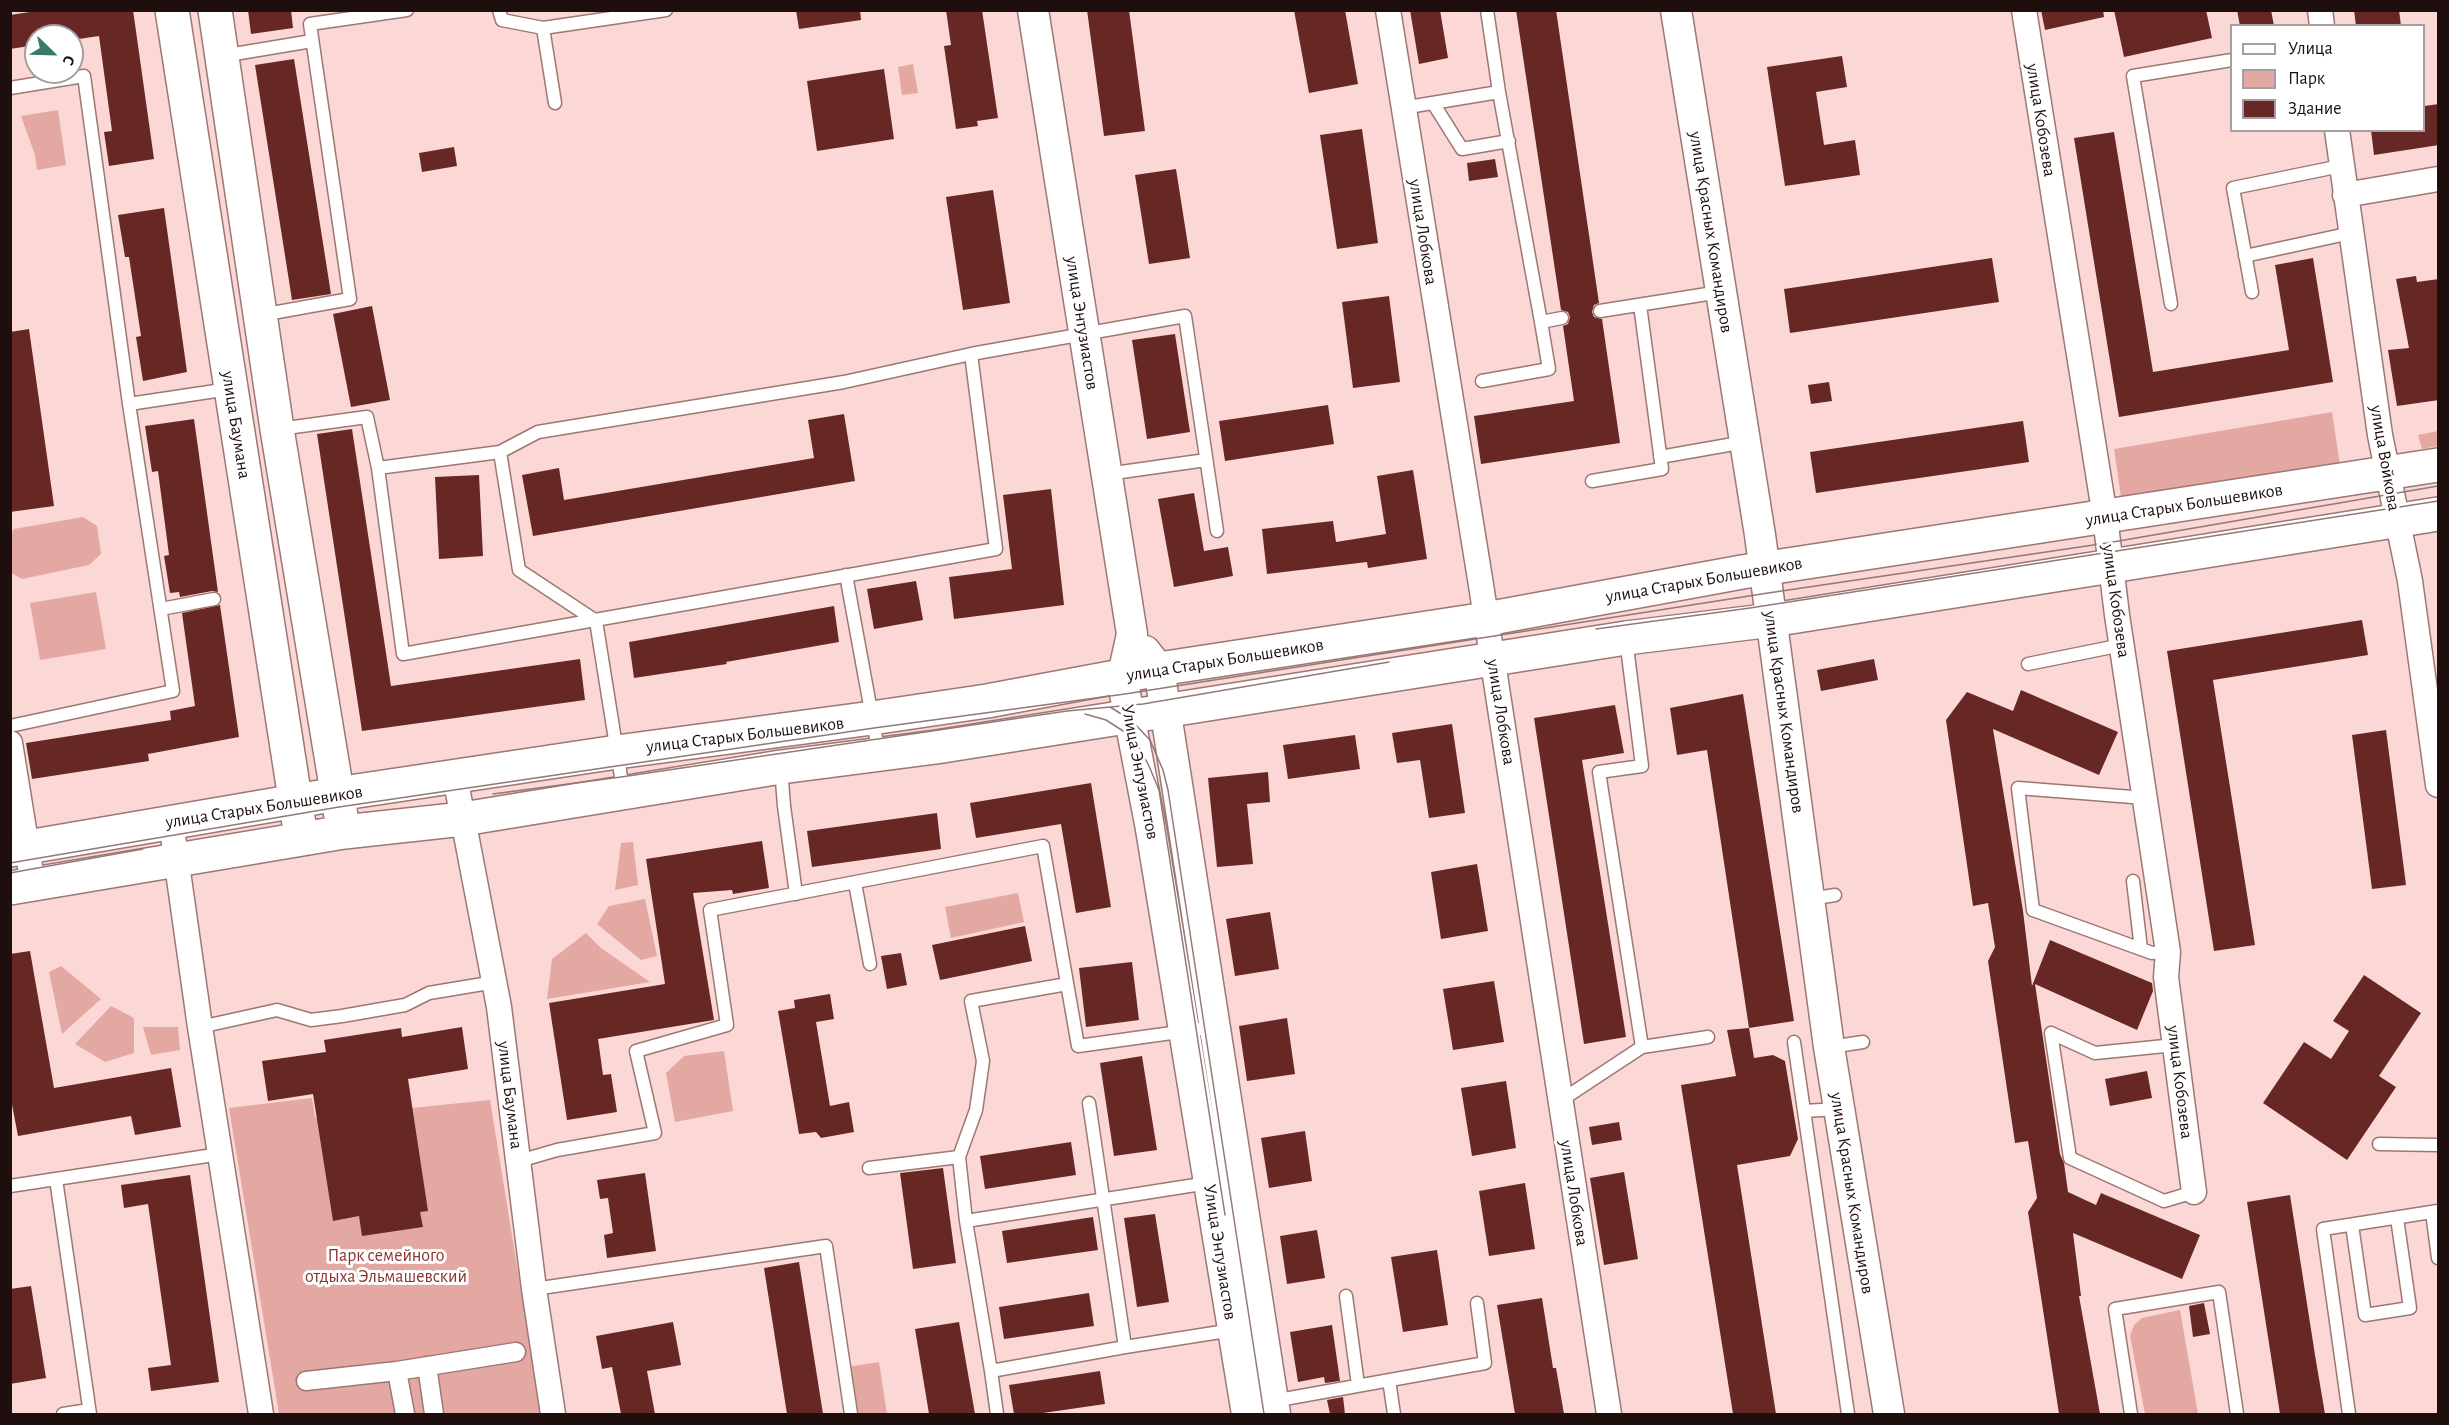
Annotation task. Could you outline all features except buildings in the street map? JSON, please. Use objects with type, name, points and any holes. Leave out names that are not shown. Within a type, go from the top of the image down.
[{"type":"main road","name":"улица Баумана","points":[[172,10],[302,840]]},
{"type":"main road","points":[[215,10],[277,429],[344,832]]},
{"type":"main road","name":"улица Старых Большевиков","points":[[19,849],[337,794],[455,777],[619,764],[874,728],[987,701],[1123,675],[1486,619],[1764,568],[2439,465]]},
{"type":"main road","name":"улица Старых Большевиков","points":[[22,886],[344,832],[463,819],[781,767],[936,747],[1626,638],[1772,620],[2439,514]]},
{"type":"street","name":"улица Энтузиастов","points":[[1033,10],[1132,634]]},
{"type":"street","name":"улица Лобкова","points":[[1388,10],[1486,619],[1609,1414]]},
{"type":"street","name":"улица Красных Командиров","points":[[1676,10],[1772,620],[1823,897],[1829,1047],[1888,1414]]},
{"type":"street","name":"улица Кобозева","points":[[2024,10],[2105,517],[2168,952],[2166,978],[2194,1192]]},
{"type":"street","name":"улица Войкова","points":[[2337,132],[2387,473],[2410,581],[2439,785]]},
{"type":"street","points":[[2345,195],[2439,179]]},
{"type":"street","name":"Улица Энтузиастов","points":[[1132,634],[1159,669],[1166,711],[1215,1027],[1259,1407]]},
{"type":"street","name":"Улица Энтузиастов","points":[[1132,634],[1123,675],[1233,1330],[1259,1407]]},
{"type":"street","points":[[10,743],[22,886]]},
{"type":"street","name":"улица Баумана","points":[[455,777],[495,982],[534,1289],[554,1414]]},
{"type":"street","points":[[171,822],[200,1027],[261,1414]]},
{"type":"street","points":[[306,1381],[397,1371],[516,1352]]},
{"type":"street","points":[[427,1366],[434,1414]]},
{"type":"street","points":[[397,1371],[405,1414]]},
{"type":"lane","points":[[260,315],[350,299],[310,24],[407,10]]},
{"type":"lane","points":[[499,10],[502,20],[543,28],[666,10]]},
{"type":"lane","points":[[1482,381],[1549,369],[1499,92],[1487,10]]},
{"type":"lane","points":[[543,28],[555,103]]},
{"type":"lane","points":[[222,56],[312,41]]},
{"type":"lane","points":[[2170,304],[2133,76],[2230,60]]},
{"type":"lane","points":[[10,88],[84,76],[129,404],[173,691],[10,726]]},
{"type":"lane","points":[[1402,108],[1499,92]]},
{"type":"lane","points":[[1433,103],[1462,149],[1509,141]]},
{"type":"lane","points":[[2252,292],[2233,188],[2342,166]]},
{"type":"lane","points":[[2245,256],[2351,233]]},
{"type":"lane","points":[[1600,311],[1720,292]]},
{"type":"lane","points":[[1592,481],[1662,470],[1640,305]]},
{"type":"lane","points":[[378,468],[500,452],[538,432],[844,382],[971,354],[1185,316],[1217,531]]},
{"type":"lane","points":[[1541,322],[1562,318]]},
{"type":"lane","points":[[277,429],[366,417],[378,468],[402,654],[996,549],[971,354]]},
{"type":"lane","points":[[129,404],[230,389]]},
{"type":"lane","points":[[1660,457],[1745,442]]},
{"type":"lane","points":[[500,452],[519,570],[597,621],[619,764]]},
{"type":"lane","points":[[1106,474],[1206,460]]},
{"type":"lane","points":[[846,575],[874,728]]},
{"type":"lane","points":[[160,609],[214,599]]},
{"type":"lane","points":[[1626,638],[1642,766],[1599,772],[1642,1047]]},
{"type":"lane","points":[[2028,664],[2122,645]]},
{"type":"lane","points":[[781,767],[796,894]]},
{"type":"lane","points":[[2145,798],[2018,788],[2033,910],[2152,953],[2168,952]]},
{"type":"lane","points":[[519,1161],[557,1150],[655,1133],[636,1051],[727,1025],[710,910],[1043,846],[1078,1046],[1215,1027]]},
{"type":"lane","points":[[2133,881],[2141,949]]},
{"type":"lane","points":[[855,883],[870,964]]},
{"type":"lane","points":[[200,1027],[277,1010],[311,1020],[332,1017],[405,1005],[429,993],[495,982]]},
{"type":"lane","points":[[997,1414],[966,1221],[959,1157],[976,1110],[983,1061],[971,1001],[1067,984]]},
{"type":"lane","points":[[2175,1044],[2095,1053],[2051,1033],[2070,1158],[2164,1201],[2194,1192]]},
{"type":"lane","points":[[1559,1101],[1642,1047],[1707,1037]]},
{"type":"lane","points":[[1794,1042],[1848,1414]]},
{"type":"lane","points":[[1829,1047],[1863,1042]]},
{"type":"lane","points":[[1089,1104],[1125,1347]]},
{"type":"lane","points":[[1804,1112],[1838,1109]]},
{"type":"lane","points":[[2379,1144],[2439,1145]]},
{"type":"lane","points":[[10,1186],[220,1154]]},
{"type":"lane","points":[[869,1168],[959,1157]]},
{"type":"lane","points":[[56,1179],[90,1412],[63,1414]]},
{"type":"lane","points":[[966,1221],[1209,1183]]},
{"type":"lane","points":[[2349,1414],[2323,1229],[2435,1212],[2439,1258]]},
{"type":"lane","points":[[2352,1225],[2365,1315],[2410,1308],[2397,1218]]},
{"type":"lane","points":[[534,1289],[826,1246],[851,1414]]},
{"type":"lane","points":[[2131,1414],[2115,1308],[2219,1292],[2237,1414]]},
{"type":"lane","points":[[1346,1296],[1358,1385]]},
{"type":"lane","points":[[1259,1407],[1358,1385],[1485,1362],[1477,1303]]},
{"type":"lane","points":[[991,1371],[1233,1330]]},
{"type":"lane","points":[[1389,1380],[1394,1414]]},
{"type":"green space","points":[[913,64],[918,93],[902,95],[898,67]]},
{"type":"green space","points":[[58,110],[66,165],[37,170],[35,155],[21,116]]},
{"type":"green space","points":[[2332,412],[2340,465],[2122,504],[2114,449]]},
{"type":"green space","points":[[2438,431],[2438,446],[2422,449],[2418,435]]},
{"type":"green space","points":[[83,517],[97,526],[101,554],[89,565],[22,579],[11,573],[11,534],[14,529]]},
{"type":"green space","points":[[96,592],[106,649],[40,660],[30,603]]},
{"type":"green space","points":[[633,842],[638,885],[615,890],[621,843]]},
{"type":"green space","points":[[1018,893],[1024,922],[951,938],[945,907]]},
{"type":"green space","points":[[645,899],[657,956],[641,960],[597,924],[609,906]]},
{"type":"green space","points":[[586,933],[601,948],[650,982],[547,999],[552,959]]},
{"type":"green space","points":[[61,966],[101,999],[62,1034],[49,972]]},
{"type":"green space","points":[[111,1006],[134,1018],[134,1053],[105,1062],[75,1044]]},
{"type":"green space","points":[[143,1027],[178,1027],[180,1050],[151,1055]]},
{"type":"green space","points":[[724,1051],[733,1111],[675,1122],[666,1073],[684,1056]]},
{"type":"green space","name":"Парк семейного отдыха Эльмашевский","points":[[312,1098],[315,1118],[490,1100],[541,1414],[279,1414],[229,1108]]},
{"type":"green space","points":[[2180,1310],[2198,1414],[2145,1414],[2130,1336],[2134,1325],[2142,1318]]},
{"type":"green space","points":[[879,1362],[887,1414],[853,1414],[846,1367]]},
{"type":"tram line","points":[[10,863],[339,807],[874,728],[1125,694],[1768,593],[2107,543],[2438,486]]},
{"type":"tram line","points":[[1596,629],[1750,608],[2438,501]]},
{"type":"tram line","points":[[493,794],[1067,711],[1143,704],[1389,662]]},
{"type":"tram line","points":[[1110,707],[1131,720],[1150,740],[1163,770],[1168,790],[1264,1414]]},
{"type":"tram line","points":[[1085,714],[1106,720],[1134,738],[1159,790],[1225,1215]]},
{"type":"tram line","points":[[10,873],[143,849]]}]
